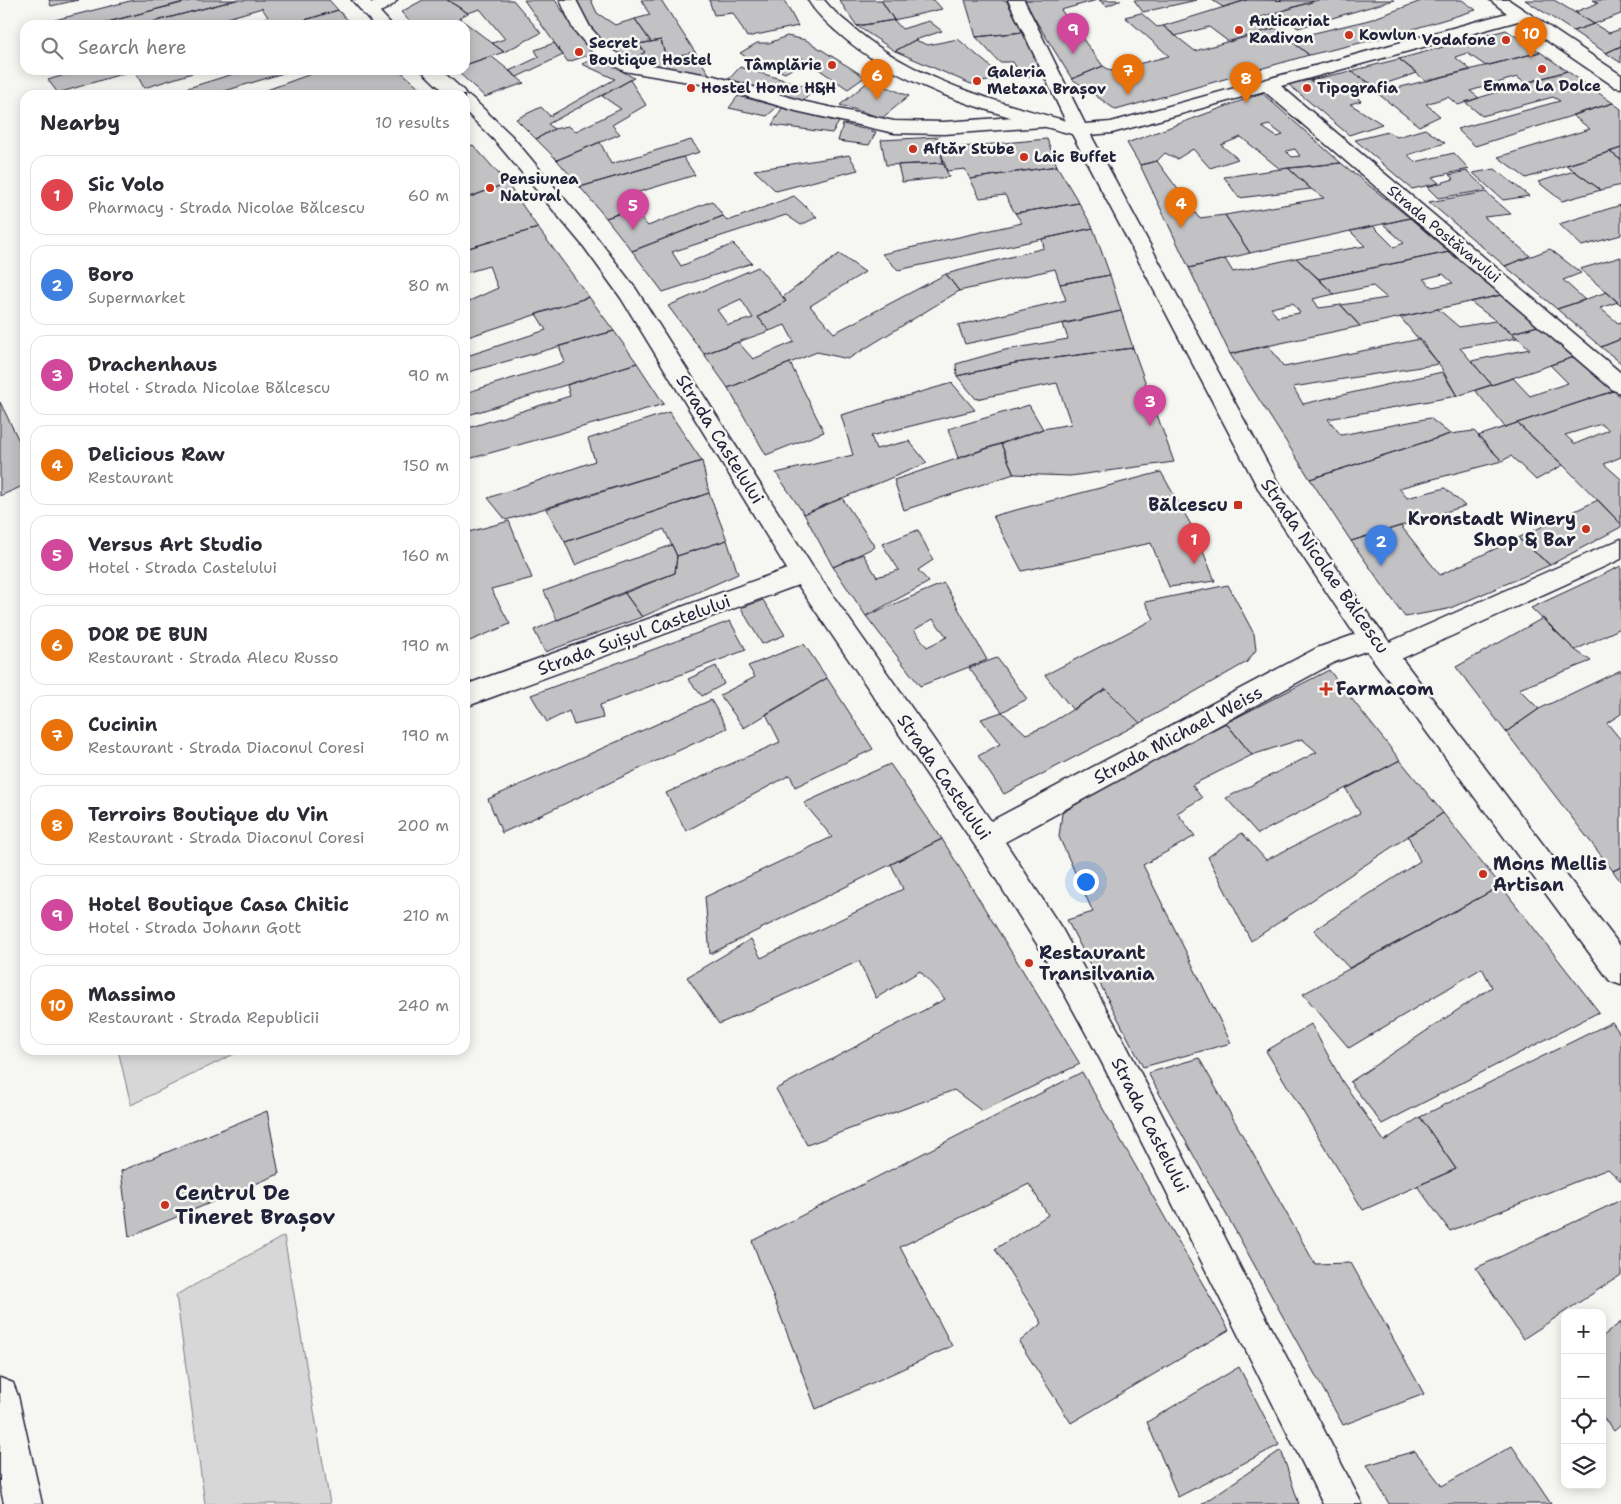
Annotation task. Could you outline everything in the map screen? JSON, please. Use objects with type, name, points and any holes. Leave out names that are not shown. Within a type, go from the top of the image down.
[{"type":"street","points":[[364,5],[388,0]]},
{"type":"street","points":[[568,0],[582,29],[603,53],[630,67],[714,81],[802,107],[894,127],[944,128],[1043,121]]},
{"type":"street","points":[[816,0],[845,33],[886,62],[934,84],[1043,121],[1079,130],[1112,127],[1520,15]]},
{"type":"street","name":"Strada Nicolae Bălcescu","points":[[1016,0],[1079,130],[1268,486],[1379,646],[1621,971]]},
{"type":"street","points":[[1498,0],[1621,83]]},
{"type":"street","points":[[364,5],[378,20]]},
{"type":"street","points":[[436,75],[452,90]]},
{"type":"street","name":"Strada Postăvarului","points":[[1267,84],[1621,385]]},
{"type":"street","name":"Strada Castelului","points":[[470,106],[504,139],[591,243],[629,294],[803,573],[986,838],[1051,939],[1112,1050],[1343,1504]]},
{"type":"street","name":"Strada Michael Weiss","points":[[986,838],[1326,655],[1379,646],[1621,548]]},
{"type":"street","name":"Strada Suișul Castelului","points":[[470,694],[803,573]]},
{"type":"street","points":[[0,1396],[23,1504]]},
{"type":"shaded area","points":[[119,1055],[232,1055],[131,1105]]},
{"type":"shaded area","points":[[284,1236],[330,1504],[205,1504],[176,1295]]},
{"type":"building","points":[[49,0],[78,0],[51,6]]},
{"type":"building","points":[[134,0],[191,0],[116,20],[55,20]]},
{"type":"building","points":[[194,0],[236,0],[160,20],[115,20]]},
{"type":"building","points":[[236,0],[329,0],[338,10],[305,20],[258,20],[268,17],[262,8],[220,20],[160,20]]},
{"type":"building","points":[[423,0],[447,0],[468,13],[459,18],[462,20],[408,20],[401,12]]},
{"type":"building","points":[[447,0],[513,0],[541,33],[504,52],[492,43],[505,39],[480,9],[468,13]]},
{"type":"building","points":[[524,0],[555,0],[592,54],[568,62]]},
{"type":"building","points":[[577,0],[591,0],[597,13],[615,25],[635,19],[651,42],[638,44],[645,52],[631,61],[609,50],[587,23]]},
{"type":"building","points":[[641,0],[661,0],[695,52],[666,58],[661,40],[651,42],[635,19],[650,15]]},
{"type":"building","points":[[709,0],[784,0],[798,26],[747,37],[733,13],[714,15]]},
{"type":"building","points":[[839,0],[881,0],[894,20],[857,26]]},
{"type":"building","points":[[881,0],[934,0],[942,9],[894,20]]},
{"type":"building","points":[[965,0],[1006,0],[1023,32],[976,37]]},
{"type":"building","points":[[1023,0],[1097,0],[1061,10],[1103,66],[1072,79]]},
{"type":"building","points":[[1099,0],[1121,0],[1107,6]]},
{"type":"building","points":[[1134,0],[1197,0],[1143,12]]},
{"type":"building","points":[[1212,0],[1247,0],[1223,7]]},
{"type":"building","points":[[1247,0],[1314,1],[1261,17],[1275,28],[1229,42],[1209,27],[1175,36],[1163,26]]},
{"type":"building","points":[[1318,0],[1394,0],[1298,28],[1276,13]]},
{"type":"building","points":[[1424,0],[1462,0],[1476,10],[1390,36],[1309,55],[1289,39],[1369,20]]},
{"type":"building","points":[[1525,0],[1554,0],[1594,24],[1573,31]]},
{"type":"building","points":[[1593,0],[1617,0],[1621,2],[1621,14],[1594,24],[1575,12],[1598,3]]},
{"type":"building","points":[[338,10],[347,20],[305,20]]},
{"type":"building","points":[[1141,13],[1157,27],[1163,26],[1195,51],[1275,28],[1309,55],[1116,110],[1072,79],[1103,66],[1111,71],[1169,56],[1125,17]]},
{"type":"building","points":[[894,20],[902,29],[929,21],[942,31],[915,40],[895,51],[857,26]]},
{"type":"building","points":[[1594,24],[1609,33],[1621,29],[1621,46],[1606,53],[1573,31]]},
{"type":"building","points":[[470,26],[504,52],[470,63]]},
{"type":"building","points":[[1506,30],[1540,52],[1486,66],[1467,53],[1455,57],[1471,70],[1426,81],[1399,59]]},
{"type":"building","points":[[1023,32],[1042,73],[1023,78],[1013,62],[999,62],[976,37]]},
{"type":"building","points":[[787,36],[806,40],[865,77],[848,89],[802,58],[795,67],[785,73],[773,68],[765,70],[740,53],[757,43],[769,43]]},
{"type":"building","points":[[958,39],[1004,78],[971,84],[895,51],[915,40],[928,45]]},
{"type":"building","points":[[661,40],[666,58],[695,52],[711,77],[646,67],[631,61],[645,52],[638,44]]},
{"type":"building","points":[[554,43],[563,55],[517,77],[509,71],[539,57],[535,50]]},
{"type":"building","points":[[1621,46],[1621,63],[1606,53]]},
{"type":"building","points":[[1540,52],[1567,71],[1525,83],[1517,77],[1470,91],[1479,98],[1458,105],[1448,97],[1426,104],[1440,116],[1419,126],[1377,93]]},
{"type":"building","points":[[491,56],[524,83],[485,97],[461,75],[470,75],[470,63]]},
{"type":"building","points":[[598,57],[634,78],[548,124],[554,129],[536,139],[516,119],[541,107],[550,116],[615,79],[582,64]]},
{"type":"building","points":[[1399,59],[1417,73],[1375,87],[1351,71]]},
{"type":"building","points":[[740,67],[815,89],[803,101],[729,79]]},
{"type":"building","points":[[1351,71],[1370,83],[1327,92],[1310,80]]},
{"type":"building","points":[[1567,71],[1613,103],[1475,146],[1457,129],[1560,101],[1553,97],[1482,116],[1465,102]]},
{"type":"building","points":[[64,75],[118,75],[68,90],[56,90],[48,80]]},
{"type":"building","points":[[137,75],[186,75],[144,88]]},
{"type":"building","points":[[230,75],[277,75],[228,90],[181,90]]},
{"type":"building","points":[[308,75],[405,75],[423,90],[267,90]]},
{"type":"building","points":[[630,80],[646,105],[612,125],[620,134],[557,160],[536,139],[554,129],[568,126],[576,131],[621,109],[602,96]]},
{"type":"building","points":[[870,80],[909,96],[882,118],[840,105]]},
{"type":"building","points":[[1310,80],[1327,92],[1349,89],[1361,101],[1350,104],[1382,124],[1349,135],[1288,84]]},
{"type":"building","points":[[1262,93],[1341,163],[1280,169],[1241,137],[1221,145],[1238,159],[1210,168],[1193,149],[1177,159],[1165,153],[1157,161],[1140,165],[1127,143]],"holes":[[[1269,125],[1283,135],[1277,137],[1262,127]],[[1295,149],[1300,156],[1292,157],[1286,151]]]},
{"type":"building","points":[[738,96],[778,106],[767,116],[729,108]]},
{"type":"building","points":[[1613,103],[1621,109],[1621,148],[1526,178],[1498,157],[1590,129],[1572,115]]},
{"type":"building","points":[[782,108],[839,122],[832,133],[772,125]]},
{"type":"building","points":[[843,124],[876,132],[869,145],[838,141]]},
{"type":"building","points":[[1425,129],[1445,143],[1408,155],[1415,162],[1454,153],[1469,169],[1432,177],[1439,183],[1412,189],[1355,140],[1388,132],[1397,137]]},
{"type":"building","points":[[938,137],[943,163],[886,165],[881,140]]},
{"type":"building","points":[[1047,139],[1057,166],[970,179],[965,169],[947,171],[940,149]]},
{"type":"building","points":[[691,140],[700,152],[580,187],[557,160],[600,142],[611,164]]},
{"type":"building","points":[[473,145],[507,183],[470,197],[470,146]]},
{"type":"building","points":[[1621,148],[1621,160],[1610,152]]},
{"type":"building","points":[[1610,152],[1621,160],[1621,185],[1601,190],[1566,165]]},
{"type":"building","points":[[849,155],[858,170],[776,191],[754,170]]},
{"type":"building","points":[[683,157],[695,175],[629,195],[638,207],[606,218],[580,187]]},
{"type":"building","points":[[1157,161],[1199,218],[1225,215],[1250,253],[1189,268],[1140,165]]},
{"type":"building","points":[[943,163],[949,177],[902,182],[898,165]]},
{"type":"building","points":[[1341,163],[1410,218],[1250,253],[1225,215],[1324,198],[1288,168]]},
{"type":"building","points":[[1057,166],[1079,203],[1015,213],[1005,195],[980,198],[970,179]]},
{"type":"building","points":[[1288,168],[1311,189],[1239,198],[1224,177]]},
{"type":"building","points":[[1495,169],[1529,196],[1503,200],[1473,173]]},
{"type":"building","points":[[1467,171],[1487,190],[1438,198],[1427,187],[1454,179],[1449,175]]},
{"type":"building","points":[[1574,171],[1601,190],[1562,201],[1538,182]]},
{"type":"building","points":[[507,183],[538,228],[470,248],[470,197]]},
{"type":"building","points":[[1486,192],[1511,214],[1484,217],[1530,256],[1505,266],[1429,202]]},
{"type":"building","points":[[794,196],[817,217],[801,225],[786,215],[672,252],[681,266],[733,244],[752,263],[663,292],[632,251],[723,216],[728,221]]},
{"type":"building","points":[[712,201],[723,216],[632,251],[606,218],[632,209],[648,226]]},
{"type":"building","points":[[1079,203],[1093,228],[898,270],[882,254],[1022,223],[1015,213]]},
{"type":"building","points":[[1621,205],[1621,235],[1582,246],[1559,224]]},
{"type":"building","points":[[1410,218],[1449,252],[1319,279],[1296,258],[1365,246],[1350,231],[1373,226],[1394,247],[1404,243],[1383,224]]},
{"type":"building","points":[[538,228],[589,297],[470,336],[470,301],[498,288],[489,266],[470,272],[470,248]]},
{"type":"building","points":[[1093,228],[1110,275],[1060,284],[1055,269],[959,291],[946,274],[1044,248],[1042,239]]},
{"type":"building","points":[[1550,249],[1581,273],[1563,280],[1585,300],[1557,309],[1505,266]]},
{"type":"building","points":[[1449,252],[1501,295],[1360,326],[1341,305],[1387,298],[1373,286],[1334,294],[1319,279]],"holes":[[[1443,274],[1453,283],[1432,287],[1423,279]]]},
{"type":"building","points":[[839,254],[865,272],[810,306],[834,333],[946,274],[959,291],[848,359],[817,352],[728,388],[704,354],[738,342],[753,359],[794,342],[785,325],[769,331],[758,317],[786,301],[783,297]]},
{"type":"building","points":[[1621,257],[1621,305],[1580,269]]},
{"type":"building","points":[[1296,258],[1334,294],[1313,299],[1319,308],[1341,305],[1360,326],[1230,354],[1189,268],[1225,259],[1233,272]],"holes":[[[1293,303],[1300,313],[1277,317],[1271,308]]]},
{"type":"building","points":[[758,267],[786,301],[758,317],[769,331],[704,354],[668,306]],"holes":[[[741,299],[753,318],[728,325],[717,310]]]},
{"type":"building","points":[[1110,275],[1121,311],[965,344],[958,325],[1066,300],[1060,284]]},
{"type":"building","points":[[1607,292],[1618,302],[1600,308],[1618,323],[1621,322],[1621,339],[1601,347],[1557,309]]},
{"type":"building","points":[[1501,295],[1538,326],[1512,333],[1471,302]]},
{"type":"building","points":[[589,297],[614,331],[470,372],[470,355],[546,330],[536,314]]},
{"type":"building","points":[[1438,309],[1459,327],[1495,321],[1517,338],[1460,348],[1492,385],[1457,396],[1439,364],[1400,317]]},
{"type":"building","points":[[1121,311],[1133,348],[1015,363],[957,376],[956,364],[1005,350],[1068,339],[1063,324]]},
{"type":"building","points":[[1538,326],[1574,357],[1492,385],[1471,361],[1530,349],[1512,333]]},
{"type":"building","points":[[614,331],[637,363],[470,414],[470,391],[565,362],[559,346]]},
{"type":"building","points":[[1420,339],[1439,364],[1293,387],[1303,404],[1442,372],[1457,396],[1328,419],[1341,435],[1430,418],[1450,434],[1310,479],[1230,354],[1268,345],[1284,367]]},
{"type":"building","points":[[1621,339],[1621,363],[1601,347]]},
{"type":"building","points":[[1133,348],[1174,462],[1070,476],[1014,474],[1001,444],[1043,429],[1071,424],[1057,383],[976,399],[957,376],[1015,363]]},
{"type":"building","points":[[1574,357],[1614,391],[1505,427],[1475,390],[1513,378],[1530,396],[1568,383],[1550,365]]},
{"type":"building","points":[[637,363],[664,404],[470,459],[470,427],[570,396],[567,385]]},
{"type":"building","points":[[790,363],[824,432],[766,455],[728,388]]},
{"type":"building","points":[[952,383],[975,410],[871,436],[876,449],[909,441],[927,463],[804,514],[776,473],[853,455],[841,415]]},
{"type":"building","points":[[1614,391],[1621,397],[1621,457],[1604,464],[1621,479],[1621,524],[1563,465],[1517,423]],"holes":[[[1601,424],[1609,430],[1575,444],[1565,435]]]},
{"type":"building","points":[[0,402],[20,443],[20,487],[0,496]]},
{"type":"building","points":[[1029,405],[1043,429],[958,458],[948,429]]},
{"type":"building","points":[[669,412],[702,461],[506,520],[488,498],[595,461],[588,439]]},
{"type":"building","points":[[1517,423],[1563,465],[1536,480],[1511,456],[1502,461],[1478,436]]},
{"type":"building","points":[[1474,431],[1502,461],[1399,488],[1407,498],[1445,488],[1465,506],[1351,541],[1310,479],[1450,434]]},
{"type":"building","points":[[1001,444],[1014,474],[904,510],[894,480]]},
{"type":"building","points":[[702,461],[709,493],[565,542],[546,509]]},
{"type":"building","points":[[1161,472],[1195,532],[1215,581],[1169,587],[1151,543],[1022,571],[993,516]]},
{"type":"building","points":[[709,493],[727,540],[677,556],[664,529],[575,565],[565,542]]},
{"type":"building","points":[[842,498],[875,547],[833,567],[804,514]]},
{"type":"building","points":[[1598,500],[1621,524],[1621,527],[1550,565],[1518,538]]},
{"type":"building","points":[[509,521],[532,578],[491,589],[510,624],[470,641],[470,532]]},
{"type":"building","points":[[1401,526],[1440,575],[1518,538],[1550,565],[1448,609],[1405,617],[1351,541]]},
{"type":"building","points":[[918,530],[933,560],[918,570],[929,582],[866,616],[833,567],[863,554],[877,577],[899,570],[882,544]]},
{"type":"building","points":[[727,540],[738,574],[642,617],[624,592],[675,573],[677,556]]},
{"type":"building","points":[[672,545],[677,556],[675,573],[557,620],[544,591]]},
{"type":"building","points":[[1621,566],[1621,628],[1575,650],[1531,608]]},
{"type":"building","points":[[944,583],[987,660],[920,686],[866,616]],"holes":[[[933,619],[947,637],[927,647],[914,630]]]},
{"type":"building","points":[[1228,585],[1254,634],[1256,650],[1247,662],[1140,723],[1106,689],[1073,710],[1045,675],[1154,619],[1145,602]]},
{"type":"building","points":[[624,592],[642,617],[545,652],[534,630]]},
{"type":"building","points":[[763,600],[785,635],[762,644],[741,608]]},
{"type":"building","points":[[1543,618],[1575,650],[1591,661],[1519,689],[1539,709],[1506,732],[1456,667]]},
{"type":"building","points":[[730,621],[746,650],[600,705],[603,718],[574,725],[569,711],[547,722],[531,695]]},
{"type":"building","points":[[804,644],[827,678],[744,728],[720,695],[755,677],[748,666]]},
{"type":"building","points":[[997,658],[1027,699],[1002,712],[969,668]]},
{"type":"building","points":[[716,666],[724,684],[702,696],[688,679]]},
{"type":"building","points":[[1329,670],[1400,760],[1258,834],[1226,798],[1317,752],[1302,739],[1252,755],[1226,723]]},
{"type":"building","points":[[1621,670],[1621,714],[1607,723],[1621,740],[1621,867],[1613,871],[1506,732],[1539,709]]},
{"type":"building","points":[[827,678],[873,749],[795,787],[790,775],[686,831],[666,793],[780,742],[766,714]]},
{"type":"building","points":[[1106,689],[1140,723],[1004,794],[978,756],[1000,744],[981,719],[1002,712],[1026,734],[1044,727]]},
{"type":"building","points":[[711,700],[727,728],[502,833],[488,799]]},
{"type":"building","points":[[1226,723],[1252,755],[1192,785],[1202,798],[1177,813],[1195,836],[1143,865],[1231,1043],[1143,1067],[1067,920],[1093,912],[1059,837],[1062,813],[1110,784]]},
{"type":"building","points":[[1400,760],[1443,813],[1251,941],[1208,857],[1242,833],[1266,860],[1360,813],[1346,789]]},
{"type":"building","points":[[890,764],[942,839],[710,954],[705,897],[832,837],[804,803]]},
{"type":"building","points":[[1443,813],[1501,886],[1349,968],[1314,930],[1420,861],[1408,836]]},
{"type":"building","points":[[942,839],[1080,1064],[982,1111],[954,1090],[807,1145],[776,1089],[945,999],[920,971],[876,998],[859,961],[719,1024],[687,977],[751,939],[761,958],[903,889],[891,864]]},
{"type":"building","points":[[1621,867],[1621,882],[1613,871]]},
{"type":"building","points":[[1501,886],[1599,1012],[1382,1124],[1350,1082],[1492,987],[1482,968],[1349,1048],[1303,994]]},
{"type":"building","points":[[1612,1022],[1621,1035],[1621,1181],[1608,1169],[1450,1231],[1417,1186],[1456,1169],[1420,1117]]},
{"type":"building","points":[[1311,1024],[1342,1081],[1384,1141],[1420,1117],[1456,1169],[1363,1210],[1266,1051]]},
{"type":"building","points":[[1199,1058],[1315,1264],[1351,1263],[1424,1394],[1343,1425],[1148,1073]]},
{"type":"building","points":[[1082,1072],[1229,1330],[1071,1423],[1019,1342],[1042,1323],[995,1249],[1048,1215],[1029,1184],[900,1247],[952,1346],[816,1409],[752,1241]]},
{"type":"building","name":"Centrul De Tineret Brașov","points":[[267,1111],[279,1174],[129,1237],[121,1171]]},
{"type":"building","points":[[1621,1200],[1621,1275],[1569,1309],[1561,1309],[1561,1314],[1523,1339],[1476,1268]]},
{"type":"building","points":[[1621,1322],[1621,1425],[1614,1431],[1606,1421],[1606,1334]]},
{"type":"building","points":[[1239,1367],[1279,1445],[1178,1497],[1147,1422]]},
{"type":"building","points":[[1512,1446],[1551,1504],[1389,1504],[1367,1465],[1415,1451],[1442,1486]]},
{"type":"building","points":[[1281,1450],[1299,1504],[1202,1504]]},
{"type":"place","name":"Anticariat Radivon","points":[[1239,30]]},
{"type":"place","name":"Kowlun","points":[[1349,35]]},
{"type":"place","name":"Vodafone","points":[[1506,40]]},
{"type":"place","name":"Secret Boutique Hostel","points":[[579,52]]},
{"type":"place","name":"Hotel Boutique Casa Chitic","points":[[1073,54]]},
{"type":"place","name":"Massimo","points":[[1531,58]]},
{"type":"place","name":"Tâmplărie","points":[[832,65]]},
{"type":"place","name":"Emma La Dolce","points":[[1542,69]]},
{"type":"place","name":"Galeria Metaxa Brașov","points":[[977,81]]},
{"type":"place","name":"Hostel Home H&H","points":[[691,88]]},
{"type":"place","name":"Tipografia","points":[[1307,88]]},
{"type":"place","name":"Cucinin","points":[[1128,95]]},
{"type":"place","name":"DOR DE BUN","points":[[877,100]]},
{"type":"place","name":"Terroirs Boutique du Vin","points":[[1246,103]]},
{"type":"place","name":"Aftăr Stube","points":[[913,149]]},
{"type":"place","name":"Laic Buffet","points":[[1024,157]]},
{"type":"place","name":"Pensiunea Natural","points":[[490,188]]},
{"type":"place","name":"Delicious Raw","points":[[1181,228]]},
{"type":"place","name":"Versus Art Studio","points":[[633,230]]},
{"type":"place","name":"Drachenhaus","points":[[1150,426]]},
{"type":"place","name":"Bălcescu","points":[[1238,505]]},
{"type":"place","name":"Kronstadt Winery Shop & Bar","points":[[1586,529]]},
{"type":"place","name":"Sic Volo","points":[[1194,564]]},
{"type":"place","name":"Boro","points":[[1381,566]]},
{"type":"place","name":"Farmacom","points":[[1326,689]]},
{"type":"place","name":"Mons Mellis Artisan","points":[[1483,874]]},
{"type":"place","name":"Restaurant Transilvania","points":[[1029,963]]},
{"type":"place","name":"Centrul De Tineret Brașov","points":[[165,1205]]}]
